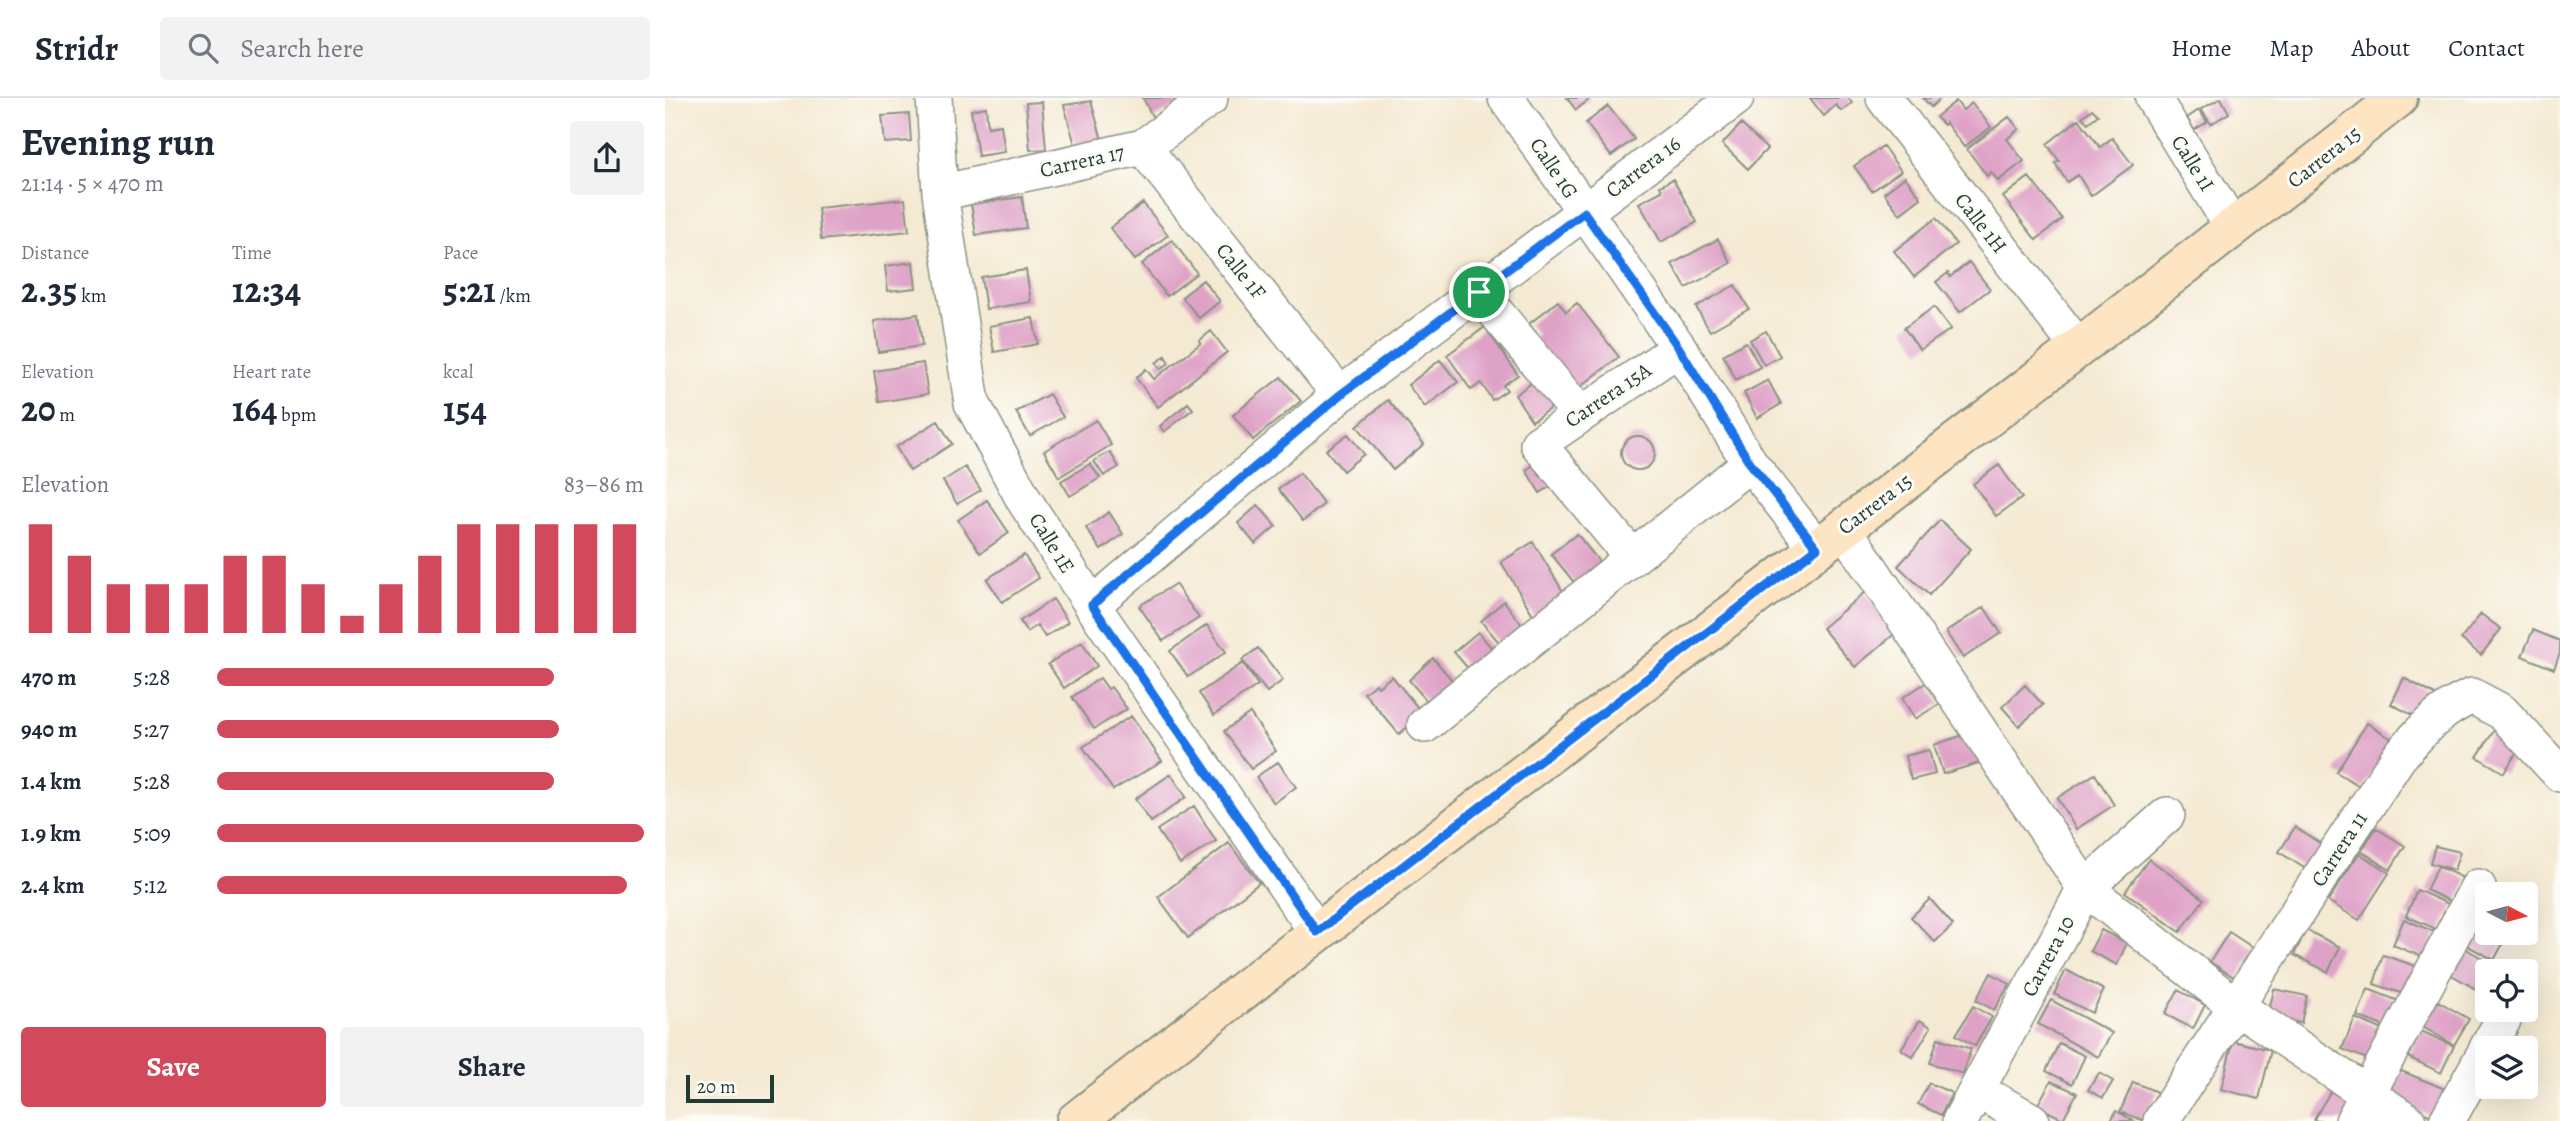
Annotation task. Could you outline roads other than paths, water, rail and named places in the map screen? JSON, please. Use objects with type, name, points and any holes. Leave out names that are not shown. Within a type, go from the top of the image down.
[{"type":"street","name":"Calle 1E","points":[[934,98],[940,193],[971,403],[1024,500],[1092,605],[1317,932]]},
{"type":"street","name":"Carrera 17","points":[[940,193],[1143,147],[1210,98]]},
{"type":"street","name":"Calle 1G","points":[[1506,98],[1679,348],[1750,463],[1830,538],[2085,888],[2236,1006],[2360,1108],[2407,1121]]},
{"type":"street","name":"Carrera 16","points":[[1092,605],[1340,395],[1736,98]]},
{"type":"street","name":"Calle 1H","points":[[1884,98],[2078,347]]},
{"type":"street","name":"Calle 1I","points":[[2153,98],[2233,228]]},
{"type":"street","name":"Carrera 15","points":[[1076,1121],[2398,98]]},
{"type":"street","name":"Calle 1F","points":[[1143,147],[1340,395]]},
{"type":"street","points":[[1479,292],[1580,414]]},
{"type":"street","name":"Carrera 15A","points":[[1632,557],[1538,444],[1679,348]]},
{"type":"street","points":[[1426,725],[1750,463]]},
{"type":"street","name":"Carrera 11","points":[[2161,1121],[2398,758],[2421,731],[2448,706],[2472,696],[2502,712],[2560,774]]},
{"type":"street","name":"Carrera 10","points":[[1960,1121],[2085,888],[2167,815]]},
{"type":"street","points":[[2360,1108],[2475,893]]},
{"type":"street","points":[[2447,1121],[2475,1070]]},
{"type":"street","points":[[1977,1090],[2032,1121]]}]
